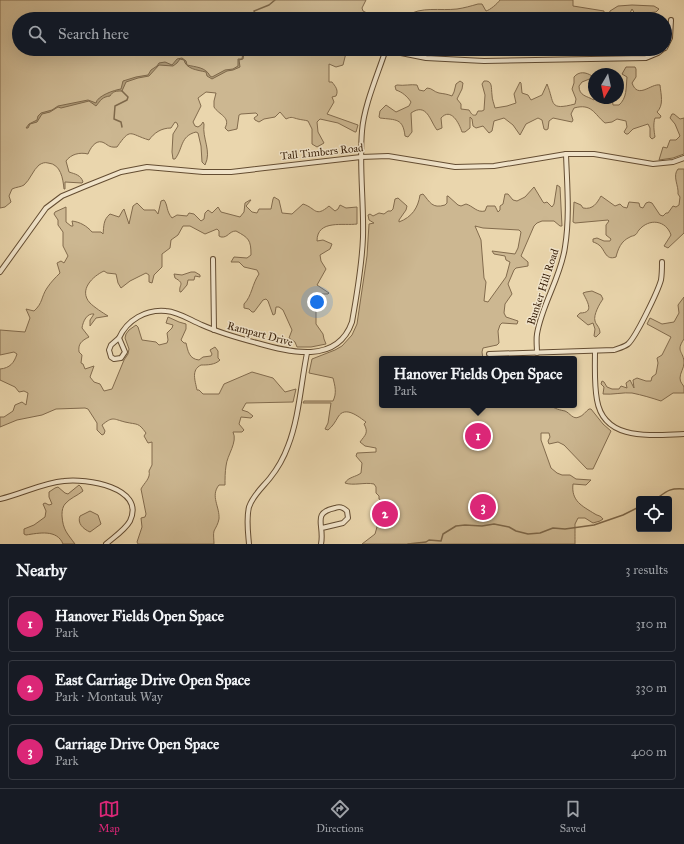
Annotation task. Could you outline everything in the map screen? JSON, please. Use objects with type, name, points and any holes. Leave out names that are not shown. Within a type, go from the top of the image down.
[{"type":"street","name":"Rampart Drive","points":[[119,338],[125,352],[121,358],[114,359],[109,355],[108,350],[111,345],[119,338],[133,320],[153,311],[172,312],[214,330],[282,350],[298,353],[307,353],[326,349],[335,344],[348,331],[352,322],[363,249],[361,157],[362,130],[368,105],[384,56]]},
{"type":"street","points":[[416,56],[426,58],[484,61],[646,58],[652,56]]},
{"type":"street","name":"Tall Timbers Road","points":[[0,272],[46,208],[62,196],[121,172],[147,167],[203,172],[231,172],[361,157],[388,156],[455,167],[494,166],[566,154],[594,154],[653,164],[673,162],[684,158]]},
{"type":"street","name":"Bunker Hill Road","points":[[537,353],[537,335],[542,316],[558,274],[565,247],[567,223],[566,154]]},
{"type":"street","points":[[213,259],[214,330]]},
{"type":"street","points":[[490,354],[595,351],[614,350],[624,347],[630,343],[649,307],[660,281],[662,262]]},
{"type":"street","points":[[595,351],[597,400],[601,413],[608,424],[623,432],[643,436],[684,434]]},
{"type":"street","points":[[249,544],[247,521],[249,508],[256,493],[279,465],[289,445],[294,427],[307,353]]},
{"type":"street","points":[[0,499],[42,484],[67,480],[94,482],[122,492],[131,504],[132,515],[127,525],[106,544]]},
{"type":"street","points":[[321,544],[321,517],[324,511],[340,507],[347,511],[348,518],[344,522],[322,528]]},
{"type":"shaded area","points":[[0,0],[366,0],[362,8],[365,12],[12,12],[12,56],[345,56],[343,65],[336,67],[329,64],[329,82],[332,82],[337,92],[336,96],[332,97],[334,102],[327,114],[358,125],[355,132],[338,123],[320,119],[317,122],[318,132],[324,143],[317,147],[312,144],[312,129],[308,121],[292,118],[286,119],[280,112],[275,117],[264,119],[259,122],[254,118],[258,115],[256,113],[241,114],[239,115],[237,129],[228,131],[225,128],[227,121],[224,116],[214,107],[216,93],[206,92],[198,98],[201,106],[193,122],[195,126],[198,127],[203,122],[204,124],[204,135],[208,155],[205,165],[202,162],[201,146],[198,133],[196,132],[187,136],[182,143],[178,155],[175,159],[173,159],[173,134],[178,126],[175,122],[171,128],[158,131],[149,140],[134,134],[128,134],[117,147],[110,146],[102,142],[97,142],[93,145],[88,154],[79,153],[73,155],[66,161],[69,172],[79,176],[83,182],[65,182],[65,189],[59,169],[52,164],[41,164],[37,167],[24,185],[12,189],[9,196],[11,202],[5,207],[0,208]]},
{"type":"shaded area","points":[[500,0],[573,0],[573,6],[604,12],[415,12],[424,10],[465,8],[478,4],[482,4],[486,11]]},
{"type":"shaded area","points":[[618,6],[654,6],[659,9],[656,12],[634,12],[632,9],[630,12],[610,12]]},
{"type":"shaded area","points":[[244,56],[243,59],[239,60],[240,67],[227,71],[212,79],[207,76],[206,72],[196,70],[187,65],[203,69],[212,77],[225,70],[233,69],[238,66],[238,59],[242,59]]},
{"type":"shaded area","points":[[182,58],[186,61],[187,65],[184,60],[180,59],[173,66],[159,65],[149,76],[126,82],[122,91],[112,93],[110,96],[103,98],[96,106],[89,101],[61,108],[58,107],[50,112],[42,114],[37,122],[30,124],[28,128],[26,128],[29,124],[37,120],[41,113],[52,110],[58,106],[88,100],[96,103],[99,98],[110,92],[121,89],[123,81],[148,75],[159,63],[165,62],[172,65],[177,59]]},
{"type":"shaded area","points":[[626,67],[635,67],[636,77],[632,83],[638,90],[641,91],[656,85],[660,85],[661,106],[657,112],[661,116],[660,118],[655,118],[655,137],[652,139],[650,137],[650,128],[648,124],[633,129],[626,134],[624,132],[627,127],[626,121],[617,119],[612,122],[605,123],[592,110],[585,107],[574,108],[571,114],[573,120],[572,122],[553,118],[549,121],[548,129],[546,130],[544,129],[542,120],[538,118],[526,124],[520,135],[513,125],[504,118],[494,121],[492,131],[489,133],[483,126],[476,128],[473,126],[472,119],[470,117],[470,128],[465,132],[462,132],[457,121],[448,114],[441,118],[442,128],[437,130],[424,111],[416,110],[411,113],[412,132],[408,137],[405,136],[404,130],[398,121],[379,117],[380,111],[386,105],[396,112],[409,106],[411,102],[404,94],[396,90],[395,86],[397,85],[417,85],[419,90],[424,91],[429,88],[452,96],[456,84],[460,81],[463,83],[462,89],[457,99],[461,104],[461,109],[469,110],[474,115],[476,115],[478,111],[484,110],[485,95],[482,84],[484,81],[489,82],[491,85],[492,98],[495,108],[516,103],[514,94],[520,82],[522,93],[528,95],[531,100],[542,95],[547,84],[554,104],[556,106],[566,106],[575,104],[576,99],[572,89],[574,77],[583,73],[588,74],[588,80],[582,82],[579,89],[582,94],[588,97],[588,104],[619,105],[624,104],[624,97],[626,92],[627,77],[624,75]]},
{"type":"shaded area","points":[[672,114],[680,119],[684,118],[684,154],[673,158],[659,160],[663,147],[667,148],[670,140],[676,140],[680,136],[675,124],[670,118]]},
{"type":"shaded area","points":[[678,169],[684,169],[684,233],[668,248],[664,246],[671,235],[669,230],[657,222],[652,222],[643,226],[634,236],[624,241],[619,248],[616,257],[612,258],[607,256],[598,244],[593,242],[593,239],[597,238],[604,241],[610,241],[611,239],[606,235],[606,225],[609,221],[608,220],[573,222],[574,202],[581,205],[583,208],[589,208],[596,203],[601,196],[615,206],[620,204],[627,208],[629,202],[639,203],[640,207],[643,208],[646,203],[649,202],[652,203],[660,215],[663,216],[668,213],[673,206],[676,207],[679,205],[680,197],[678,194],[676,178],[676,172]]},
{"type":"shaded area","points":[[557,185],[560,187],[562,226],[554,221],[542,221],[534,226],[521,256],[528,262],[528,266],[516,268],[508,284],[512,294],[505,304],[504,313],[506,317],[518,321],[517,324],[502,323],[498,331],[499,343],[497,345],[483,348],[483,356],[379,356],[379,408],[556,408],[565,411],[575,418],[582,416],[589,409],[591,409],[603,424],[611,431],[593,469],[587,469],[564,445],[558,442],[549,444],[549,433],[541,433],[541,440],[551,468],[557,473],[562,475],[570,475],[576,479],[591,480],[586,485],[573,484],[574,495],[578,502],[603,519],[593,523],[585,518],[578,518],[575,524],[575,544],[362,544],[375,534],[377,527],[375,521],[379,518],[380,507],[382,506],[383,502],[379,499],[379,496],[376,493],[376,487],[374,484],[345,483],[348,479],[361,473],[362,463],[356,456],[357,453],[376,452],[376,448],[365,446],[360,442],[366,434],[364,424],[366,422],[352,413],[344,412],[328,430],[325,429],[328,423],[331,403],[303,403],[304,401],[333,401],[335,390],[333,378],[309,373],[312,359],[342,346],[352,335],[357,324],[367,256],[369,224],[374,223],[369,220],[368,215],[370,214],[373,216],[379,213],[384,214],[391,211],[393,209],[395,199],[398,198],[407,206],[399,222],[414,212],[420,195],[423,194],[432,204],[437,206],[445,205],[447,203],[448,196],[461,206],[466,204],[477,210],[485,211],[487,206],[495,206],[498,212],[500,210],[500,206],[503,204],[505,194],[508,194],[513,200],[517,201],[525,197],[534,187],[543,202],[547,202],[552,207],[554,204]],"holes":[[[475,226],[483,228],[519,230],[521,232],[518,248],[515,254],[492,251],[494,254],[505,256],[506,260],[510,262],[506,277],[488,302],[484,301],[486,282],[484,278],[481,240]]]},
{"type":"shaded area","points":[[274,197],[279,200],[282,213],[292,214],[303,204],[318,212],[329,206],[335,211],[340,205],[346,208],[357,207],[357,224],[326,226],[321,229],[318,234],[317,241],[323,240],[332,244],[330,249],[320,255],[321,261],[326,269],[317,285],[329,293],[317,294],[316,296],[316,324],[323,334],[326,344],[311,347],[297,347],[295,342],[289,338],[292,330],[283,310],[276,307],[275,314],[273,315],[266,299],[263,300],[254,312],[244,308],[244,304],[249,297],[259,274],[257,270],[244,267],[239,262],[231,262],[234,257],[247,258],[251,255],[250,243],[244,236],[236,231],[221,237],[219,236],[219,231],[217,229],[205,234],[190,226],[183,226],[178,235],[171,240],[170,248],[162,254],[162,267],[154,275],[152,283],[149,282],[149,275],[146,273],[130,281],[121,288],[116,274],[107,273],[104,271],[95,276],[86,288],[87,298],[90,303],[108,316],[96,318],[90,326],[90,320],[94,314],[89,315],[86,318],[82,328],[89,337],[81,343],[79,352],[82,355],[81,363],[85,369],[94,366],[90,377],[94,382],[100,384],[104,391],[112,389],[128,354],[129,349],[125,338],[129,330],[136,325],[142,340],[156,342],[159,345],[167,343],[167,333],[173,325],[166,323],[168,317],[186,324],[186,329],[181,340],[186,343],[187,349],[193,358],[199,360],[203,357],[211,356],[212,354],[210,350],[215,347],[218,351],[218,358],[220,360],[218,362],[208,365],[201,365],[195,372],[197,390],[203,394],[219,394],[224,384],[252,372],[273,378],[285,392],[296,389],[293,402],[246,403],[242,410],[253,416],[251,418],[241,417],[239,424],[244,430],[242,432],[233,432],[234,440],[225,471],[225,485],[219,485],[215,493],[219,519],[214,532],[214,544],[138,544],[137,542],[142,527],[141,518],[145,517],[146,514],[141,489],[148,478],[152,465],[152,442],[148,443],[144,436],[146,433],[139,425],[115,419],[111,419],[102,425],[105,431],[102,435],[97,430],[97,423],[88,409],[85,408],[56,409],[42,415],[17,420],[0,427],[0,417],[4,417],[13,411],[15,405],[22,402],[26,405],[28,393],[24,391],[19,392],[15,387],[0,380],[0,369],[6,368],[11,364],[17,354],[14,352],[0,355],[0,330],[25,332],[30,318],[26,309],[34,311],[37,308],[47,288],[60,273],[57,263],[61,261],[64,263],[68,256],[63,246],[63,232],[58,225],[58,220],[54,214],[55,212],[66,207],[66,222],[71,226],[73,226],[72,221],[83,225],[92,232],[101,232],[103,234],[105,221],[110,214],[119,217],[124,209],[129,224],[133,206],[137,203],[144,210],[155,210],[158,214],[161,201],[164,200],[172,218],[177,215],[187,216],[189,213],[194,214],[201,221],[204,219],[205,213],[208,210],[212,213],[218,207],[221,212],[240,217],[244,212],[245,203],[250,200],[246,206],[252,212],[257,213],[259,209],[271,209]]},
{"type":"shaded area","points":[[195,272],[200,275],[200,277],[195,276],[194,280],[188,280],[187,285],[180,292],[181,283],[175,278],[174,274],[182,275]]},
{"type":"shaded area","points":[[592,291],[601,295],[603,299],[595,316],[595,321],[600,333],[596,337],[594,336],[595,329],[593,323],[588,325],[577,316],[589,309],[583,293]]},
{"type":"shaded area","points":[[684,297],[684,339],[681,343],[680,349],[684,363],[680,381],[684,387],[684,393],[673,393],[661,401],[632,393],[603,394],[604,387],[601,384],[602,381],[607,387],[619,389],[621,386],[627,388],[626,383],[630,380],[634,388],[633,380],[637,378],[651,381],[652,377],[656,374],[658,363],[657,358],[662,355],[671,337],[647,324],[650,318],[662,324],[674,322],[679,313],[678,305]]},
{"type":"shaded area","points":[[79,485],[83,491],[65,504],[62,513],[64,528],[75,544],[63,544],[57,536],[47,533],[24,534],[24,529],[34,525],[45,517],[46,511],[43,504],[52,504],[49,497],[49,492],[58,487],[68,494]]},
{"type":"shaded area","points":[[90,511],[98,515],[101,524],[90,532],[81,526],[79,519],[80,516]]},
{"type":"waterway","points":[[254,12],[269,5],[275,0]]},
{"type":"waterway","points":[[122,91],[128,97],[127,100],[115,106],[114,119],[121,122],[122,127]]},
{"type":"waterway","points":[[660,496],[668,491],[684,489]]},
{"type":"waterway","points":[[408,544],[426,542],[429,540],[441,541],[443,534],[456,526],[482,526],[494,524],[509,527],[516,531],[528,534],[540,533],[553,528],[565,529],[594,525],[623,515],[636,508]]},
{"type":"place","name":"Hanover Fields Open Space","points":[[478,436]]},
{"type":"place","name":"Carriage Drive Open Space","points":[[483,507]]},
{"type":"place","name":"East Carriage Drive Open Space","points":[[385,514]]}]
